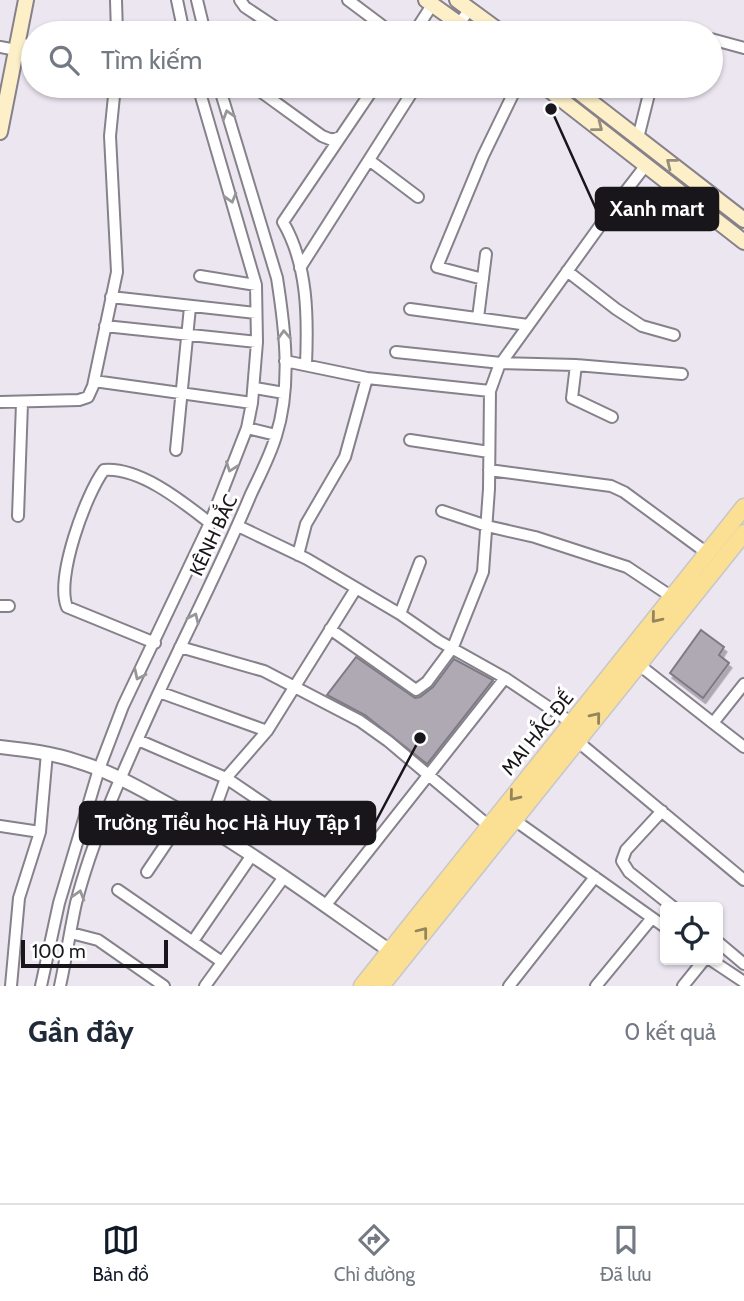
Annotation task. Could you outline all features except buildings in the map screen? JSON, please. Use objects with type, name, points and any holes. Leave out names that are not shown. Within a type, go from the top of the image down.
[{"type":"main road","points":[[22,21],[26,0]]},
{"type":"main road","points":[[457,0],[486,21]]},
{"type":"main road","points":[[429,2],[448,21]]},
{"type":"main road","points":[[0,132],[21,26]]},
{"type":"main road","points":[[587,98],[744,220]]},
{"type":"main road","points":[[562,99],[744,242]]},
{"type":"main road","points":[[683,194],[692,180]]},
{"type":"main road","name":"MAI HẮC ĐẾ","points":[[381,986],[459,876],[489,827],[744,507]]},
{"type":"main road","name":"MAI HẮC ĐẾ","points":[[362,986],[390,951],[513,819],[743,535]]},
{"type":"street","points":[[116,0],[117,21]]},
{"type":"street","points":[[177,0],[181,21]]},
{"type":"street","points":[[197,0],[202,21]]},
{"type":"street","points":[[240,0],[245,7],[266,21]]},
{"type":"street","points":[[348,0],[376,21]]},
{"type":"street","points":[[420,21],[429,2]]},
{"type":"street","points":[[461,21],[470,9]]},
{"type":"street","points":[[723,42],[744,48]]},
{"type":"street","points":[[0,47],[21,46]]},
{"type":"street","points":[[0,402],[79,400],[88,397],[94,381],[117,272],[110,136],[114,98]]},
{"type":"street","name":"KÊNH BẮC","points":[[41,986],[59,903],[99,769],[123,706],[210,523],[247,428],[255,388],[256,285],[201,98]]},
{"type":"street","name":"KÊNH BẮC","points":[[60,986],[76,902],[121,779],[238,526],[276,435],[284,393],[282,310],[277,278],[223,98]]},
{"type":"street","points":[[270,98],[322,136],[332,140],[340,137]]},
{"type":"street","points":[[306,365],[308,315],[297,248],[283,222],[340,137],[362,98]]},
{"type":"street","points":[[300,268],[408,98]]},
{"type":"street","points":[[483,279],[437,267],[483,156],[511,98]]},
{"type":"street","points":[[638,138],[648,98]]},
{"type":"street","points":[[369,160],[418,197]]},
{"type":"street","points":[[330,629],[416,690],[427,682],[453,647],[483,572],[487,526],[490,391],[501,363],[646,165]]},
{"type":"street","points":[[478,318],[486,254]]},
{"type":"street","points":[[567,271],[642,326],[674,335]]},
{"type":"street","points":[[200,276],[256,285]]},
{"type":"street","points":[[111,297],[256,313]]},
{"type":"street","points":[[176,450],[190,307]]},
{"type":"street","points":[[410,309],[528,325]]},
{"type":"street","points":[[105,326],[257,342]]},
{"type":"street","points":[[396,352],[501,363],[576,365],[682,374]]},
{"type":"street","points":[[285,361],[367,379],[490,391]]},
{"type":"street","points":[[576,365],[572,398],[612,417]]},
{"type":"street","points":[[298,555],[306,524],[345,457],[367,379]]},
{"type":"street","points":[[94,381],[252,403]]},
{"type":"street","points":[[255,388],[284,393]]},
{"type":"street","points":[[18,516],[22,403]]},
{"type":"street","points":[[247,428],[276,435]]},
{"type":"street","points":[[410,440],[489,452]]},
{"type":"street","points":[[155,643],[67,607],[64,599],[66,574],[77,523],[104,470],[118,469],[169,492],[210,523]]},
{"type":"street","points":[[489,470],[611,486],[624,492],[707,553]]},
{"type":"street","points":[[442,511],[487,526],[536,537],[628,567],[672,597]]},
{"type":"street","points":[[238,526],[298,555],[400,614],[439,641],[505,678],[572,723]]},
{"type":"street","points":[[400,614],[420,562]]},
{"type":"street","points":[[208,828],[226,778],[267,731],[355,590]]},
{"type":"street","points":[[180,647],[255,668],[360,721],[388,741],[489,827]]},
{"type":"street","points":[[638,664],[744,747]]},
{"type":"street","points":[[325,906],[505,678]]},
{"type":"street","points":[[713,723],[744,684]]},
{"type":"street","points":[[159,692],[267,731]]},
{"type":"street","points":[[138,740],[226,778],[294,824]]},
{"type":"street","points":[[576,740],[744,880]]},
{"type":"street","points":[[0,747],[47,753],[99,769],[121,779],[187,814],[252,855],[390,951]]},
{"type":"street","points":[[11,986],[19,898],[40,832],[47,753]]},
{"type":"street","points":[[662,811],[626,850],[622,861],[629,872],[667,902]]},
{"type":"street","points":[[147,872],[187,814]]},
{"type":"street","points":[[513,819],[660,923]]},
{"type":"street","points":[[0,826],[40,832]]},
{"type":"street","points":[[193,941],[252,855]]},
{"type":"street","points":[[205,986],[284,877]]},
{"type":"street","points":[[509,986],[595,877]]},
{"type":"street","points":[[118,890],[222,962]]},
{"type":"street","points":[[596,986],[653,918]]},
{"type":"street","points":[[71,933],[98,940],[164,986]]},
{"type":"street","points":[[723,946],[744,964]]},
{"type":"street","points":[[682,986],[700,965]]},
{"type":"street","points":[[718,965],[744,982]]},
{"type":"street","points":[[0,969],[13,971]]},
{"type":"place","name":"Xanh mart","points":[[551,109]]},
{"type":"place","name":"Trường Tiểu học Hà Huy Tập 1","points":[[420,738]]}]
